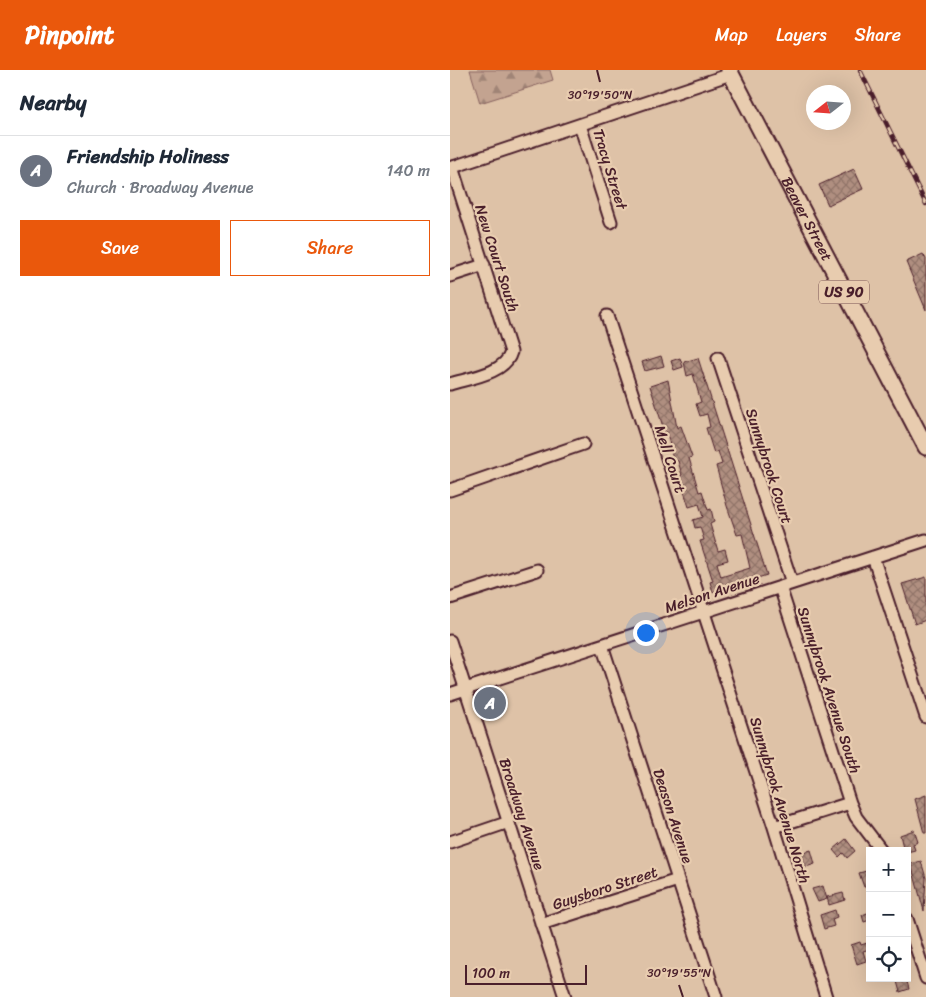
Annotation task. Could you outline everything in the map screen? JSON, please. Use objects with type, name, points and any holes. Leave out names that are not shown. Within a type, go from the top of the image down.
[{"type":"main road","name":"Beaver Street","points":[[730,72],[926,447]]},
{"type":"street","points":[[451,168],[730,72]]},
{"type":"street","name":"Tracy Street","points":[[580,125],[610,222]]},
{"type":"street","name":"New Court South","points":[[450,384],[497,368],[509,358],[509,344],[451,168]]},
{"type":"street","points":[[450,276],[484,265]]},
{"type":"street","name":"Mell Court","points":[[607,316],[704,612]]},
{"type":"street","name":"Sunnybrook Court","points":[[718,358],[786,585]]},
{"type":"street","points":[[450,490],[583,444]]},
{"type":"street","name":"Melson Avenue","points":[[450,694],[926,540]]},
{"type":"street","points":[[874,557],[926,717]]},
{"type":"street","points":[[450,598],[537,570]]},
{"type":"street","name":"Sunnybrook Avenue South","points":[[786,585],[850,803],[856,817],[879,847]]},
{"type":"street","name":"Sunnybrook Avenue North","points":[[704,612],[774,827],[776,840],[826,997]]},
{"type":"street","name":"Broadway Avenue","points":[[450,641],[565,997]]},
{"type":"street","name":"Deason Avenue","points":[[602,645],[716,997]]},
{"type":"street","points":[[774,827],[850,803]]},
{"type":"street","points":[[450,842],[509,822]]},
{"type":"street","name":"Guysboro Street","points":[[542,924],[678,880]]},
{"type":"street","points":[[911,931],[926,978]]},
{"type":"green space","points":[[470,70],[550,70],[553,80],[480,103]]},
{"type":"building","points":[[854,169],[863,189],[828,205],[819,185]]},
{"type":"building","points":[[923,254],[926,259],[926,310],[906,262]]},
{"type":"building","points":[[661,356],[664,366],[645,371],[642,362]]},
{"type":"building","points":[[680,358],[683,367],[674,370],[671,361]]},
{"type":"building","points":[[698,358],[767,575],[713,592],[710,582],[713,581],[700,541],[704,540],[700,527],[695,528],[693,520],[703,517],[699,504],[689,507],[679,476],[682,475],[678,461],[673,460],[667,432],[665,433],[650,386],[668,380],[677,428],[681,426],[692,457],[689,458],[699,492],[702,491],[708,510],[711,509],[714,522],[710,524],[718,551],[725,549],[728,560],[717,563],[721,577],[750,568],[742,534],[737,535],[727,506],[716,466],[722,464],[718,451],[714,453],[706,428],[710,427],[707,414],[700,416],[696,404],[701,402],[693,374],[687,376],[684,362]]},
{"type":"building","points":[[926,577],[926,620],[915,624],[902,584]]},
{"type":"building","points":[[926,795],[926,833],[924,833],[915,799]]},
{"type":"building","points":[[914,830],[918,842],[913,844],[915,850],[911,851],[911,847],[903,847],[900,835]]},
{"type":"building","points":[[846,839],[855,851],[847,858],[843,853],[839,857],[833,850]]},
{"type":"building","points":[[811,850],[815,864],[806,867],[801,853]]},
{"type":"building","points":[[921,861],[926,878],[924,911],[911,864]]},
{"type":"building","points":[[866,871],[866,886],[864,887],[859,873]]},
{"type":"building","points":[[823,886],[827,899],[818,902],[812,889]]},
{"type":"building","points":[[843,893],[845,900],[829,905],[827,897]]},
{"type":"building","points":[[835,910],[837,917],[832,919],[834,926],[824,929],[820,915]]},
{"type":"building","points":[[866,914],[866,921],[864,922],[862,915]]},
{"type":"building","points":[[860,942],[861,945],[866,943],[866,950],[863,951],[866,961],[857,964],[851,945]]},
{"type":"building","points":[[897,982],[907,982],[909,989],[900,992]]},
{"type":"railway","points":[[860,70],[926,204]]},
{"type":"place","name":"Friendship Holiness","points":[[490,703]]}]
